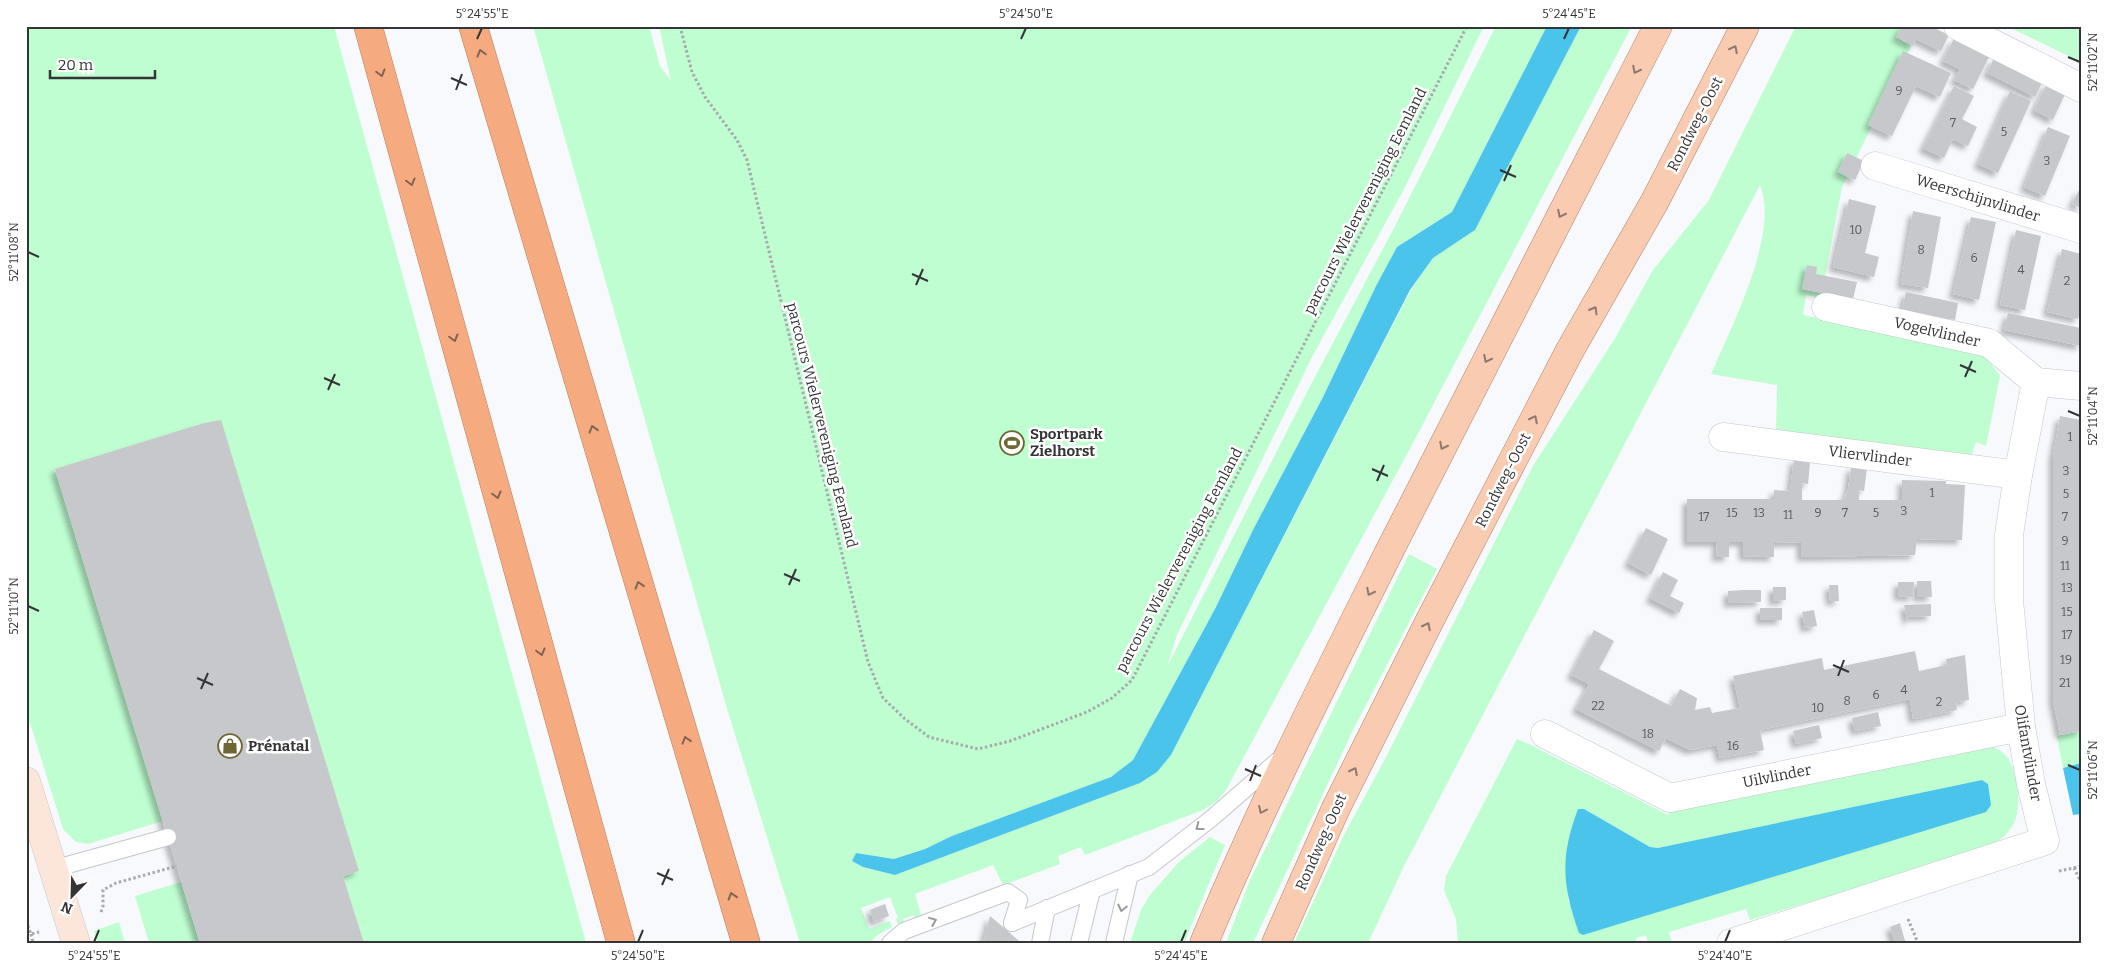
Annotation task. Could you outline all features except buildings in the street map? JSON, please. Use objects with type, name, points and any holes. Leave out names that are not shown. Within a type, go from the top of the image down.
[{"type":"highway","points":[[368,26],[621,943]]},
{"type":"highway","points":[[473,26],[746,943]]},
{"type":"main road","points":[[1204,943],[1240,858],[1290,750],[1473,385],[1658,26]]},
{"type":"main road","name":"Rondweg-Oost","points":[[1276,943],[1336,808],[1429,622],[1565,361],[1655,201],[1746,26]]},
{"type":"street","points":[[1958,26],[2081,88]]},
{"type":"street","name":"Weerschijnvlinder","points":[[1875,166],[2081,230]]},
{"type":"street","name":"Vogelvlinder","points":[[1826,307],[1989,343],[2036,382]]},
{"type":"street","points":[[2036,382],[2081,386]]},
{"type":"street","name":"Olifantvlinder","points":[[1730,943],[2045,841],[2031,784],[2021,727],[2009,600],[2009,534],[2036,382]]},
{"type":"street","name":"Vliervlinder","points":[[1723,437],[2018,475]]},
{"type":"street","name":"Uilvlinder","points":[[1545,734],[1670,798],[2021,727]]},
{"type":"street","points":[[26,781],[76,943]]},
{"type":"lane","points":[[890,943],[904,931],[1008,892],[1018,900],[1012,923],[1148,867],[1212,818],[1290,750]]},
{"type":"lane","points":[[53,869],[168,837]]},
{"type":"lane","points":[[1114,943],[1130,874]]},
{"type":"lane","points":[[1079,943],[1092,890]]},
{"type":"lane","points":[[1040,943],[1047,908]]},
{"type":"path","name":"parcours Wielervereniging Eemland","points":[[680,26],[692,72],[705,97],[732,133],[747,160],[868,662],[883,698],[905,719],[930,738],[978,749],[1010,741],[1087,712],[1112,698],[1132,680],[1467,26]]},
{"type":"path","points":[[2056,872],[2081,866]]},
{"type":"path","points":[[2074,868],[2081,882]]},
{"type":"path","points":[[31,934],[33,943]]},
{"type":"green space","points":[[26,26],[334,26],[586,943],[364,943],[343,876],[359,871],[220,420],[204,423],[55,470],[163,821],[88,844],[76,842],[63,829],[26,710]]},
{"type":"green space","name":"Sportpark Zielhorst","points":[[533,26],[649,26],[660,66],[671,81],[659,26],[1484,26],[1404,189],[1312,357],[1177,635],[1167,667],[1308,390],[1393,230],[1496,26],[1547,26],[1452,212],[1397,247],[1376,286],[1323,397],[1254,528],[1215,609],[1133,760],[1111,777],[952,836],[925,849],[894,859],[856,853],[853,861],[863,867],[895,875],[1140,783],[1157,772],[1171,755],[1411,290],[1433,258],[1475,230],[1581,26],[1632,26],[1414,441],[1226,790],[1217,801],[1203,810],[1085,855],[1081,847],[1058,856],[1060,864],[1003,885],[993,865],[915,894],[921,915],[916,919],[914,915],[903,919],[904,923],[898,925],[896,919],[898,918],[890,897],[861,908],[869,929],[890,921],[892,927],[879,934],[869,943],[800,943],[728,712]]},
{"type":"green space","points":[[1796,26],[1921,26],[1842,187],[1821,298],[1806,295],[1803,315],[1982,352],[2000,376],[1986,446],[1976,442],[1971,457],[1776,434],[1777,385],[1711,374],[1741,307],[1759,254],[1764,228],[1764,205],[1760,185],[1405,864],[1368,943],[1294,943],[1344,835],[1386,757],[1533,466],[1614,340],[1653,270],[1709,200]]},
{"type":"green space","points":[[2007,26],[2081,26],[2081,62]]},
{"type":"green space","points":[[1409,554],[1437,569],[1353,730],[1253,943],[1226,943],[1250,880]]},
{"type":"green space","points":[[2081,731],[2081,763],[2063,768],[2057,736]]},
{"type":"green space","points":[[1517,739],[1668,815],[1672,808],[1992,746],[2007,757],[2014,770],[2016,779],[2018,806],[2013,826],[2000,840],[1988,848],[1750,920],[1746,909],[1669,932],[1672,943],[1648,943],[1646,935],[1636,938],[1637,943],[1458,943],[1456,919],[1444,890],[1446,876]],"holes":[[[1982,780],[1988,784],[1568,902],[1567,846],[1578,809],[1584,809],[1650,847],[1658,848]]]},
{"type":"green space","points":[[1210,837],[1225,845],[1184,943],[1130,943],[1141,910],[1150,895],[1179,862]]},
{"type":"green space","points":[[181,882],[200,943],[149,943],[135,896]]},
{"type":"green space","points":[[119,922],[125,943],[98,943],[94,931]]},
{"type":"water","points":[[1547,26],[1581,26],[1475,230],[1433,258],[1410,290],[1171,755],[1157,772],[1140,783],[895,875],[863,867],[852,861],[856,853],[894,859],[925,849],[952,836],[1111,777],[1133,760],[1215,609],[1254,528],[1323,397],[1376,286],[1397,247],[1452,212]]},
{"type":"water","points":[[2081,763],[2081,814],[2073,815],[2063,768]]},
{"type":"water","points":[[1982,780],[1988,784],[1991,805],[1986,812],[1583,935],[1579,933],[1569,900],[1565,871],[1568,842],[1578,809],[1584,809],[1650,847],[1658,848]]},
{"type":"place","name":"Sportpark Zielhorst","points":[[1012,443]]},
{"type":"place","name":"Prénatal","points":[[230,746]]}]
